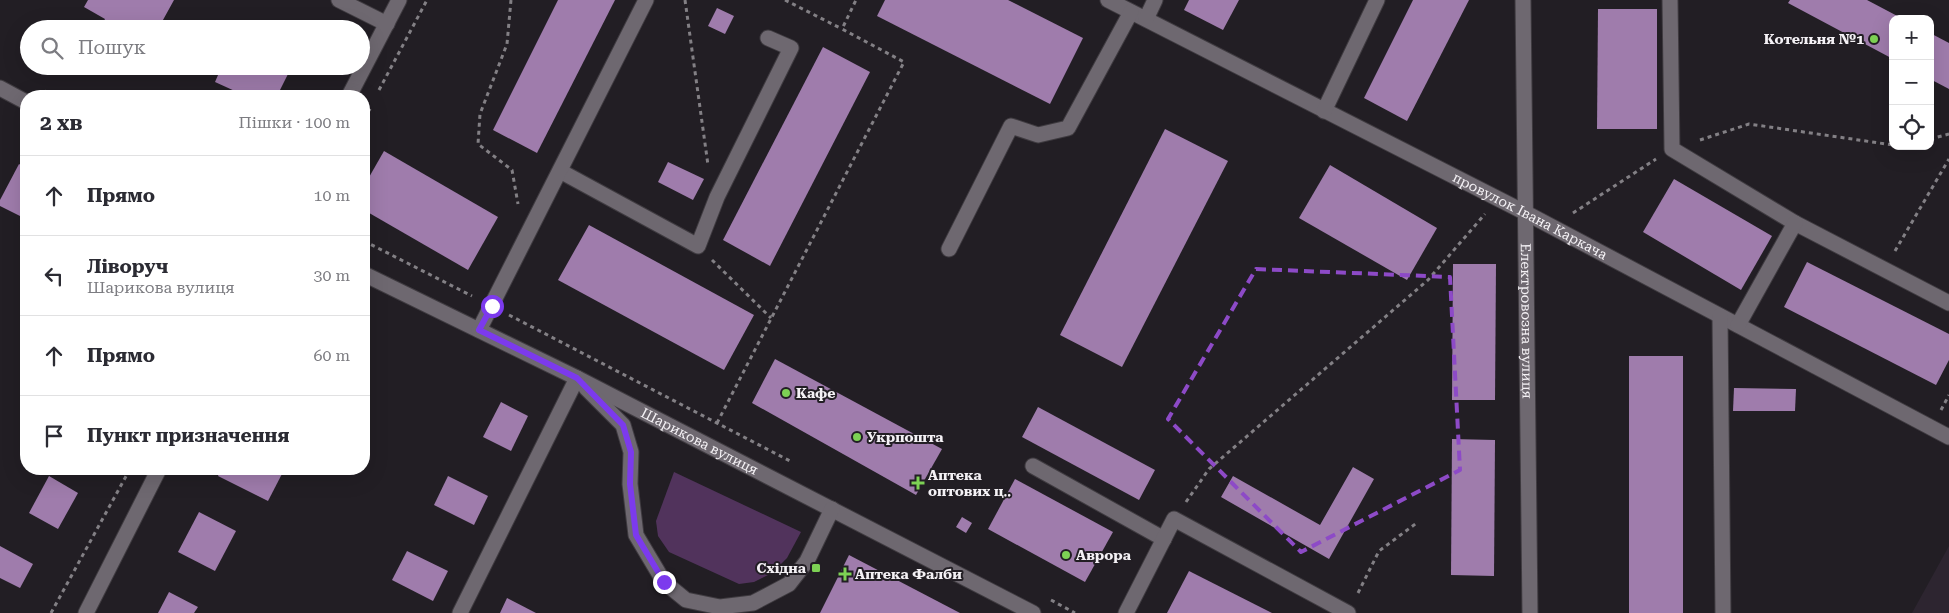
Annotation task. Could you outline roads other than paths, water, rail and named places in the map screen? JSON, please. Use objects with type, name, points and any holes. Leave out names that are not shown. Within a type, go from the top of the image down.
[{"type":"street","points":[[339,0],[386,24]]},
{"type":"street","points":[[370,55],[399,0]]},
{"type":"street","points":[[479,330],[646,0]]},
{"type":"street","name":"провулок Івана Каркача","points":[[1108,0],[1526,213],[1949,437]]},
{"type":"street","points":[[1146,19],[1155,0]]},
{"type":"street","points":[[1324,110],[1377,0]]},
{"type":"street","name":"Електровозна вулиця","points":[[1523,0],[1530,613]]},
{"type":"street","points":[[1670,0],[1672,149],[1795,223],[1949,303]]},
{"type":"street","points":[[949,249],[1011,126],[1038,135],[1068,128],[1131,12]]},
{"type":"street","points":[[560,171],[698,246],[717,197],[791,48],[768,38]]},
{"type":"street","points":[[352,90],[360,75]]},
{"type":"street","points":[[0,88],[20,99]]},
{"type":"street","points":[[1738,325],[1795,223]]},
{"type":"street","name":"Шарикова вулиця","points":[[370,277],[577,378],[1033,613]]},
{"type":"street","points":[[1720,316],[1722,613]]},
{"type":"street","points":[[460,613],[577,378],[623,425],[631,452],[630,484],[636,535],[664,582],[686,600],[720,607],[753,603],[789,584],[807,561],[832,509]]},
{"type":"street","points":[[1032,466],[1164,539]]},
{"type":"street","points":[[86,613],[156,475]]},
{"type":"street","points":[[1126,613],[1174,519],[1349,612]]},
{"type":"place","name":"Котельня №1","points":[[1874,39]]},
{"type":"place","name":"Кафе","points":[[786,393]]},
{"type":"place","name":"Укрпошта","points":[[857,437]]},
{"type":"place","name":"Аптека оптових ц‥","points":[[918,483]]},
{"type":"place","name":"Аврора","points":[[1066,555]]},
{"type":"place","name":"Східна","points":[[816,568]]},
{"type":"place","name":"Аптека Фалби","points":[[845,574]]}]
